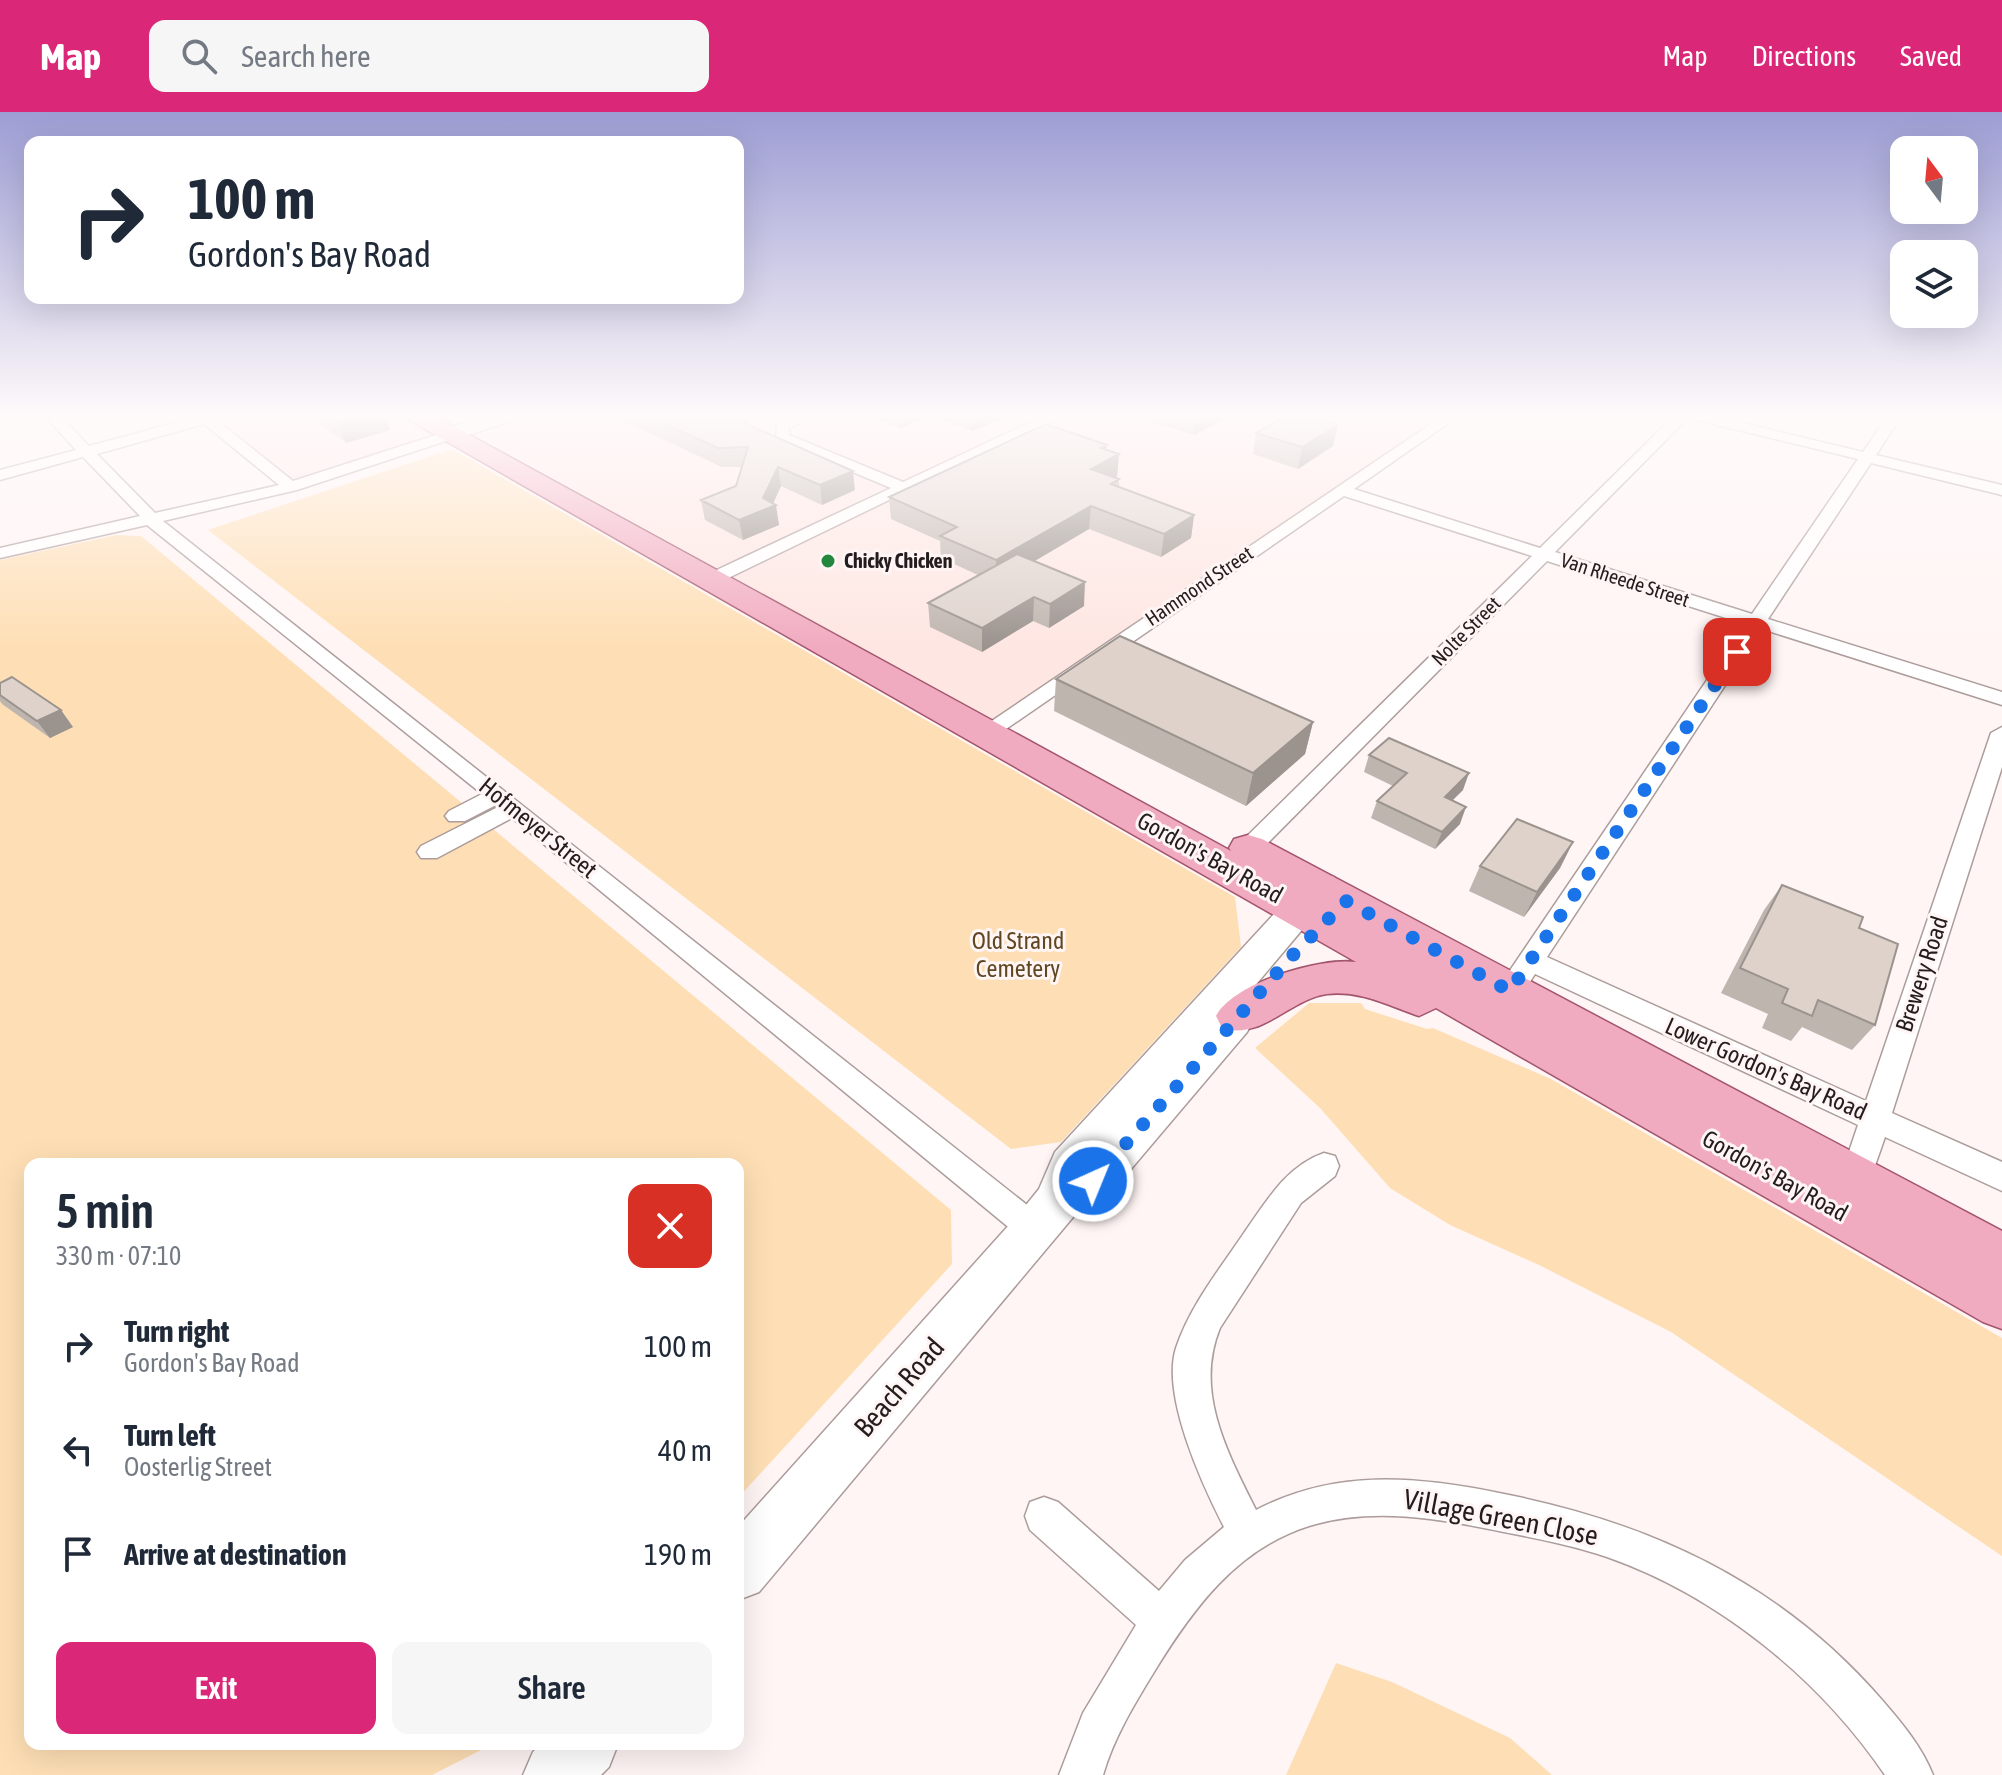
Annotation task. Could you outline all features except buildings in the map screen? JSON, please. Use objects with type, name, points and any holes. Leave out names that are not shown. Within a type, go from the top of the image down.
[{"type":"main road","name":"Gordon's Bay Road","points":[[580,493],[1323,904],[1522,996],[1850,1197],[2002,1303]]},
{"type":"main road","name":"Gordon's Bay Road","points":[[997,725],[1249,848],[1323,904]]},
{"type":"main road","points":[[1238,1016],[1300,984],[1323,977],[1349,975],[1379,982],[1471,1019],[1522,996]]},
{"type":"main road","name":"Gordon's Bay Road","points":[[1850,1197],[2002,1258]]},
{"type":"street","name":"Hofmeyer Street","points":[[128,493],[153,519],[506,801],[1047,1215]]},
{"type":"street","points":[[1,551],[267,493]]},
{"type":"street","points":[[723,574],[894,493]]},
{"type":"street","name":"Hammond Street","points":[[997,725],[1336,493]]},
{"type":"street","name":"Van Rheede Street","points":[[1348,493],[2002,699]]},
{"type":"street","name":"Nolte Street","points":[[1249,848],[1605,493]]},
{"type":"street","points":[[1522,996],[1757,621],[1843,493]]},
{"type":"street","name":"Brewery Road","points":[[1850,1197],[2002,733]]},
{"type":"street","points":[[457,816],[506,801]]},
{"type":"street","points":[[429,852],[506,801]]},
{"type":"street","name":"Beach Road","points":[[744,1564],[1047,1215],[1093,1181],[1138,1133],[1238,1016],[1323,904]]},
{"type":"street","name":"Beach Road","points":[[1047,1215],[1071,1166],[1323,904]]},
{"type":"street","name":"Lower Gordon's Bay Road","points":[[1522,996],[1874,1119],[2002,1177]]},
{"type":"street","points":[[1248,1535],[1228,1495],[1193,1403],[1190,1376],[1193,1350],[1207,1317],[1290,1193],[1324,1166]]},
{"type":"street","name":"Village Green Close","points":[[1081,1775],[1100,1722],[1184,1589],[1214,1558],[1248,1535],[1289,1516],[1323,1505],[1394,1495],[1432,1498],[1572,1527],[1615,1540],[1703,1582],[1796,1646],[1857,1701],[1911,1775]]},
{"type":"street","points":[[1044,1516],[1162,1621]]},
{"type":"street","points":[[556,1775],[580,1750]]},
{"type":"shaded area","points":[[580,493],[1331,493],[997,723]]},
{"type":"green space","name":"Old Strand Cemetery","points":[[321,493],[528,493],[1235,897],[1241,947],[1061,1142],[1011,1149],[208,530]]},
{"type":"green space","points":[[116,535],[141,536],[951,1210],[952,1264],[744,1491],[744,1158],[24,1158],[24,1750],[481,1750],[432,1775],[0,1775],[0,560]]},
{"type":"green space","points":[[1309,1003],[1361,1003],[1365,1009],[1427,1029],[1433,1028],[1551,1079],[2002,1338],[2002,1556],[1671,1332],[1539,1265],[1450,1225],[1390,1188],[1320,1108],[1255,1048]]},
{"type":"green space","points":[[1336,1663],[1392,1682],[1510,1738],[1552,1775],[1286,1775]]},
{"type":"place","name":"Chicky Chicken","points":[[828,561]]},
{"type":"route","points":[[1093,1181],[1292,956],[1346,901],[1510,991],[1737,652]]}]
